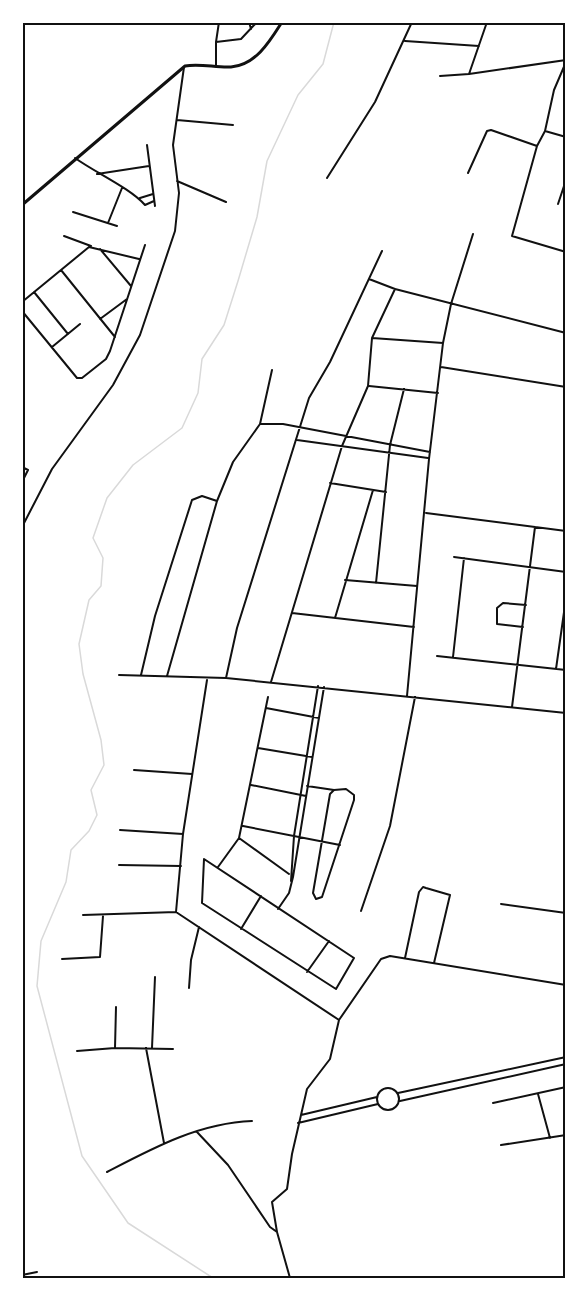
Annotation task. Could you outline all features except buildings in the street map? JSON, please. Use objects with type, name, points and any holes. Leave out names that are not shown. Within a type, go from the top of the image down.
[{"type":"street","points":[[216,66],[219,22]]},
{"type":"street","points":[[249,22],[251,29]]},
{"type":"street","points":[[216,42],[241,39],[257,22]]},
{"type":"street","points":[[22,205],[185,66],[232,67],[245,63],[270,42],[282,22]]},
{"type":"street","points":[[327,178],[375,102],[412,22]]},
{"type":"street","points":[[468,74],[487,22]]},
{"type":"street","points":[[405,41],[479,46]]},
{"type":"street","points":[[440,75],[468,74],[566,61]]},
{"type":"street","points":[[566,61],[554,90],[545,131],[537,146],[512,236],[566,252]]},
{"type":"street","points":[[22,527],[52,469],[113,385],[135,346],[175,231],[177,182],[173,145],[185,66]]},
{"type":"street","points":[[177,120],[234,125]]},
{"type":"street","points":[[468,172],[487,131],[491,130],[537,146]]},
{"type":"street","points":[[545,131],[566,137]]},
{"type":"street","points":[[147,145],[155,206]]},
{"type":"street","points":[[75,158],[97,174],[140,198],[145,205],[154,201]]},
{"type":"street","points":[[97,174],[149,166]]},
{"type":"street","points":[[558,204],[566,180]]},
{"type":"street","points":[[177,182],[226,202]]},
{"type":"street","points":[[108,223],[122,188]]},
{"type":"street","points":[[140,198],[153,194]]},
{"type":"street","points":[[73,212],[117,226]]},
{"type":"street","points":[[407,696],[426,513],[429,459],[443,343],[451,304],[473,234]]},
{"type":"street","points":[[64,236],[140,260]]},
{"type":"street","points":[[22,311],[79,379],[106,358],[115,338],[145,244]]},
{"type":"street","points":[[22,302],[91,246]]},
{"type":"street","points":[[99,248],[131,286]]},
{"type":"street","points":[[226,678],[237,628],[309,398],[330,362],[382,251]]},
{"type":"street","points":[[61,270],[115,338]]},
{"type":"street","points":[[369,279],[395,289],[566,333]]},
{"type":"street","points":[[271,682],[342,446],[368,386],[372,338],[395,289]]},
{"type":"street","points":[[34,292],[68,334]]},
{"type":"street","points":[[100,319],[127,298]]},
{"type":"street","points":[[52,347],[80,324]]},
{"type":"street","points":[[372,338],[443,343]]},
{"type":"street","points":[[441,367],[566,387]]},
{"type":"street","points":[[166,677],[217,501],[233,462],[260,424],[272,370]]},
{"type":"street","points":[[368,386],[438,393]]},
{"type":"street","points":[[376,583],[390,445],[404,389]]},
{"type":"street","points":[[260,424],[283,424],[430,452]]},
{"type":"street","points":[[297,440],[429,459]]},
{"type":"street","points":[[22,467],[28,470],[22,483]]},
{"type":"street","points":[[330,483],[386,492]]},
{"type":"street","points":[[335,618],[373,490]]},
{"type":"street","points":[[141,675],[155,616],[192,500],[202,496],[217,501]]},
{"type":"street","points":[[426,513],[566,531]]},
{"type":"street","points":[[512,707],[535,527]]},
{"type":"street","points":[[454,557],[566,572]]},
{"type":"street","points":[[453,657],[464,558]]},
{"type":"street","points":[[345,580],[418,586]]},
{"type":"street","points":[[556,669],[566,598]]},
{"type":"street","points":[[523,627],[497,624],[497,608],[503,603],[526,605]]},
{"type":"street","points":[[291,613],[414,627]]},
{"type":"street","points":[[437,656],[566,670]]},
{"type":"street","points":[[118,675],[226,678],[324,686],[566,713]]},
{"type":"street","points":[[176,912],[183,834],[207,679]]},
{"type":"street","points":[[291,881],[289,874],[294,836],[318,686]]},
{"type":"street","points":[[279,909],[289,893],[324,686]]},
{"type":"street","points":[[218,867],[239,838],[243,826],[268,697]]},
{"type":"street","points":[[361,911],[390,826],[415,697]]},
{"type":"street","points":[[266,708],[319,718]]},
{"type":"street","points":[[258,748],[312,757]]},
{"type":"street","points":[[134,770],[192,774]]},
{"type":"street","points":[[251,786],[306,796]]},
{"type":"street","points":[[307,786],[334,790],[346,789],[354,795],[341,845],[322,897],[316,899],[313,893],[330,795],[334,790]]},
{"type":"street","points":[[243,826],[341,845]]},
{"type":"street","points":[[120,830],[183,834]]},
{"type":"street","points":[[239,838],[289,874]]},
{"type":"street","points":[[204,859],[261,896],[354,960],[336,989],[201,902],[204,859]]},
{"type":"street","points":[[119,865],[181,866]]},
{"type":"street","points":[[405,958],[419,892],[423,887],[450,895],[434,963]]},
{"type":"street","points":[[241,929],[261,896]]},
{"type":"street","points":[[501,904],[566,913]]},
{"type":"street","points":[[83,915],[176,912],[339,1020]]},
{"type":"street","points":[[62,959],[100,957],[102,916]]},
{"type":"street","points":[[189,988],[191,960],[199,927]]},
{"type":"street","points":[[307,972],[329,941]]},
{"type":"street","points":[[290,1278],[271,1204],[287,1189],[298,1123],[307,1089],[330,1059],[339,1020],[383,958],[390,956],[405,958],[566,985]]},
{"type":"street","points":[[152,1048],[156,977]]},
{"type":"street","points":[[116,1007],[116,1048]]},
{"type":"street","points":[[77,1051],[116,1048],[173,1049]]},
{"type":"street","points":[[146,1048],[164,1143]]},
{"type":"street","points":[[566,1057],[398,1093],[388,1087],[381,1090],[377,1097],[378,1104],[384,1110],[392,1110],[400,1101],[566,1064]]},
{"type":"street","points":[[494,1103],[565,1087]]},
{"type":"street","points":[[398,1093],[400,1101]]},
{"type":"street","points":[[538,1093],[550,1138]]},
{"type":"street","points":[[300,1115],[377,1097]]},
{"type":"street","points":[[298,1123],[378,1104]]},
{"type":"street","points":[[107,1172],[164,1143],[197,1131],[230,1123],[252,1121]]},
{"type":"street","points":[[197,1131],[228,1165],[277,1232]]},
{"type":"street","points":[[501,1144],[566,1136]]},
{"type":"street","points":[[22,1275],[37,1272]]},
{"type":"waterway","points":[[213,1278],[128,1223],[82,1156],[37,986],[41,941],[66,882],[71,850],[89,831],[97,815],[91,790],[104,765],[101,740],[83,674],[79,644],[89,600],[101,586],[103,558],[93,538],[107,498],[133,465],[182,428],[198,393],[202,359],[224,325],[257,217],[267,161],[298,95],[323,64],[334,22]]}]
